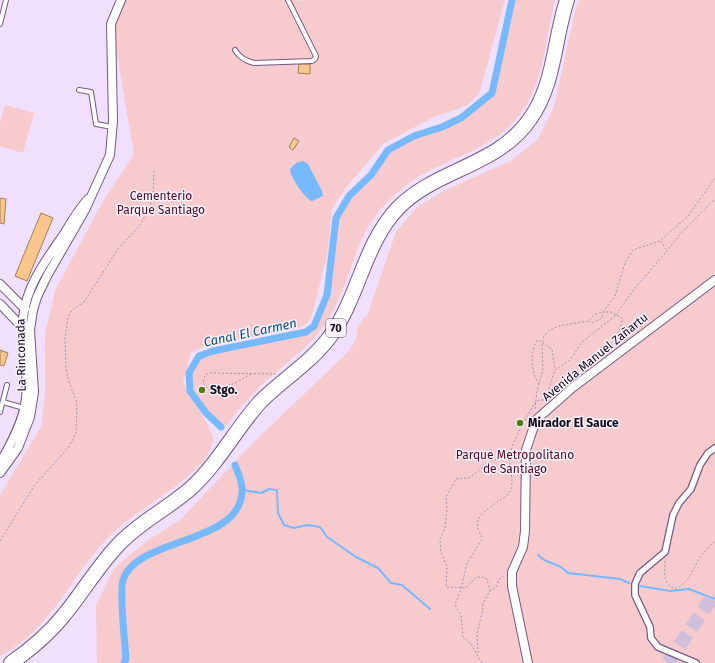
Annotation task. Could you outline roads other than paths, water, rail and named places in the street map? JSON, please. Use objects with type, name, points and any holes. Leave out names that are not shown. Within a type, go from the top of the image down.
[{"type":"highway","name":"70","points":[[12,663],[35,645],[53,627],[118,545],[135,529],[198,482],[255,408],[325,344],[344,314],[378,235],[398,208],[424,188],[501,149],[525,126],[537,108],[545,89],[567,0]]},
{"type":"street","name":"La Rinconada","points":[[0,463],[27,428],[32,407],[34,392],[30,330],[33,310],[40,289],[85,210],[110,156],[113,128],[111,24],[121,0]]},
{"type":"street","name":"La Rinconada","points":[[0,473],[14,446],[24,408],[26,383],[24,329],[25,309],[33,283],[50,253],[80,208],[91,195]]},
{"type":"street","points":[[50,253],[58,258]]},
{"type":"street","name":"Avenida Manuel Zañartu","points":[[528,663],[513,597],[512,572],[523,547],[526,531],[526,450],[536,420],[572,388],[715,280]]},
{"type":"street","points":[[0,284],[25,309]]},
{"type":"street","points":[[0,304],[24,329]]},
{"type":"street","points":[[696,663],[658,647],[652,638],[650,627],[634,595],[634,584],[640,573],[664,552],[668,545],[673,515],[679,503],[691,489],[700,465],[708,453],[715,448]]},
{"type":"lane","points":[[0,24],[6,0]]},
{"type":"lane","points":[[236,50],[238,54],[248,62],[254,63],[312,62],[315,60],[316,56],[288,0]]},
{"type":"lane","points":[[79,90],[91,92],[96,124],[113,128]]},
{"type":"lane","points":[[0,412],[7,385]]},
{"type":"lane","points":[[3,402],[24,408]]},
{"type":"water","points":[[303,161],[308,164],[322,191],[323,196],[312,201],[302,192],[295,182],[290,169],[296,163]]},
{"type":"waterway","name":"Canal El Carmen","points":[[221,427],[206,413],[190,391],[189,373],[199,356],[213,351],[306,332],[314,326],[327,295],[336,218],[349,196],[371,175],[388,150],[414,136],[442,127],[461,118],[492,93],[512,0]]},
{"type":"waterway","name":"Canal El Carmen","points":[[124,663],[126,659],[122,606],[123,580],[132,566],[147,556],[166,547],[207,532],[225,522],[237,509],[242,491],[241,481],[235,465]]},
{"type":"waterway","points":[[243,490],[261,493],[269,489],[277,490],[278,513],[284,525],[294,528],[307,525],[320,527],[327,537],[356,557],[378,568],[391,583],[402,585],[430,609]]},
{"type":"waterway","points":[[538,555],[542,559],[560,566],[568,573],[620,579],[629,583]]},
{"type":"waterway","points":[[640,586],[670,591],[689,589],[715,599]]},
{"type":"tunnel","points":[[668,663],[715,593]]},
{"type":"place","name":"Stgo.","points":[[202,390]]},
{"type":"place","name":"Mirador El Sauce","points":[[520,423]]},
{"type":"park label","name":"Cementerio Parque Santiago","points":[[161,203]]},
{"type":"park label","name":"Parque Metropolitano de Santiago","points":[[515,462]]}]
